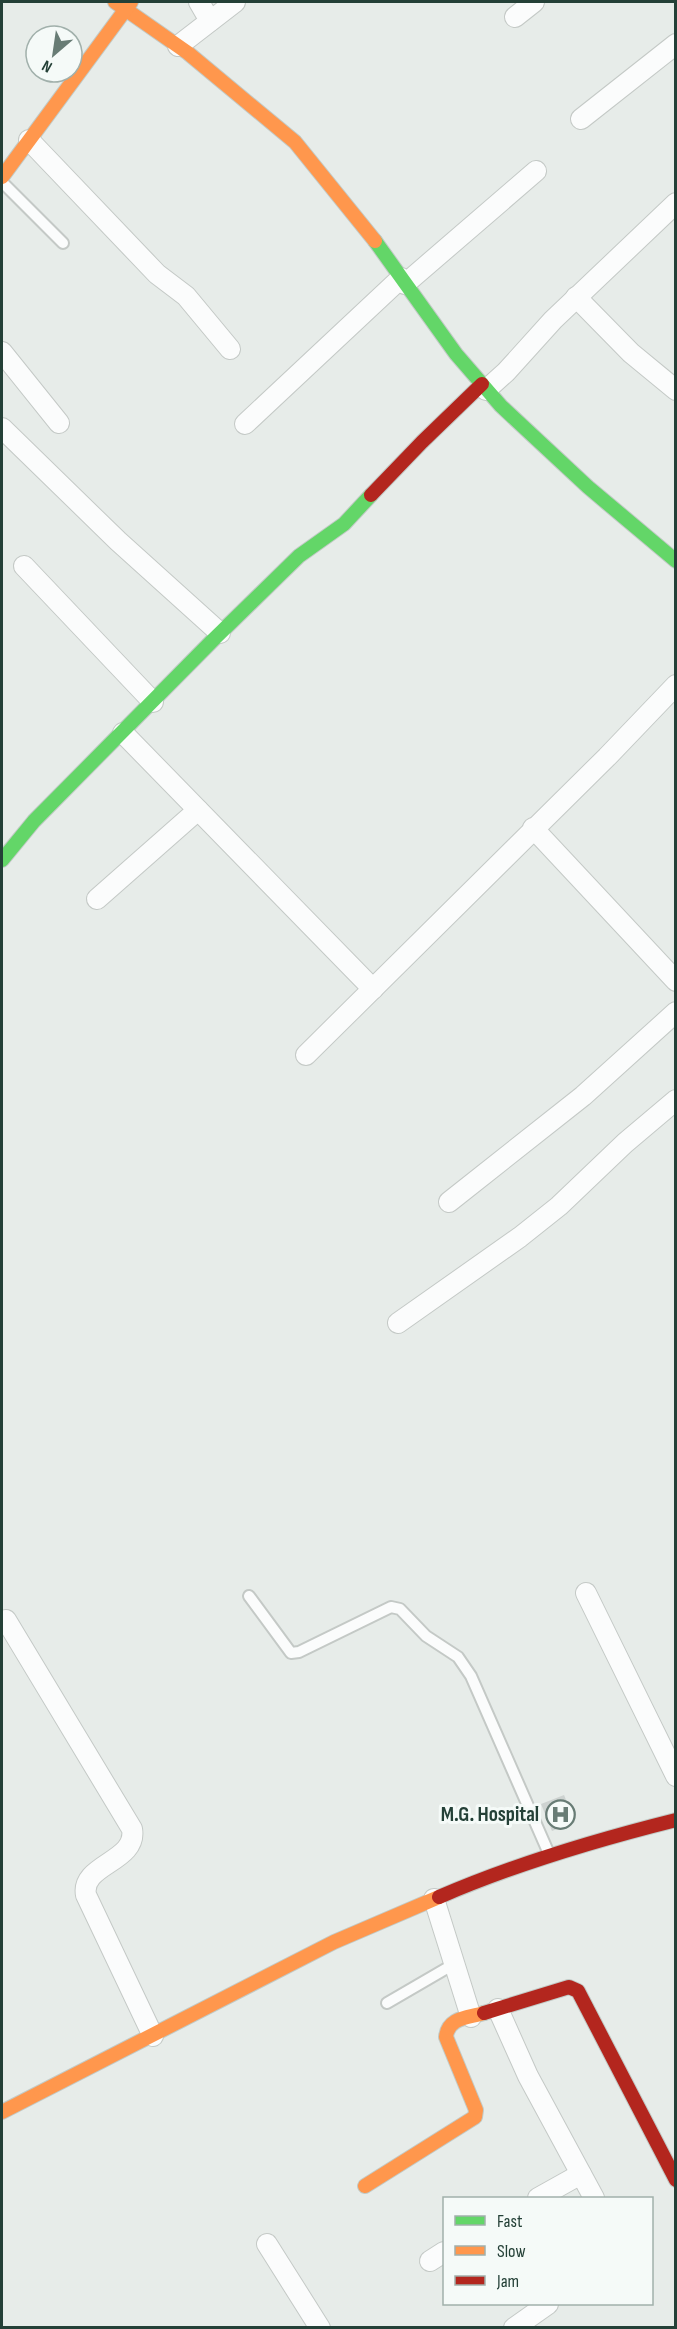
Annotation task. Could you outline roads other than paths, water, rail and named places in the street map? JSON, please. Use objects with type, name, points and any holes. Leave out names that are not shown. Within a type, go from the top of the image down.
[{"type":"main road","points":[[2,179],[124,4],[295,142],[364,226],[456,354],[501,406],[588,488],[675,561]]},
{"type":"main road","points":[[2,860],[34,821],[220,633],[299,556],[344,524],[422,442],[484,387]]},
{"type":"main road","points":[[2,2112],[333,1942],[481,1879],[550,1856],[675,1820]]},
{"type":"main road","points":[[365,2186],[475,2117],[476,2110],[446,2032],[451,2023],[569,1987],[575,1989],[675,2180]]},
{"type":"street","points":[[199,2],[210,21]]},
{"type":"street","points":[[178,46],[235,2]]},
{"type":"street","points":[[515,17],[534,2]]},
{"type":"street","points":[[581,119],[675,44]]},
{"type":"street","points":[[29,140],[157,274],[182,292],[230,349]]},
{"type":"street","points":[[245,424],[403,281],[536,171]]},
{"type":"street","points":[[484,387],[506,372],[576,297],[675,203]]},
{"type":"street","points":[[576,297],[631,353],[675,390]]},
{"type":"street","points":[[2,352],[58,423]]},
{"type":"street","points":[[2,428],[103,527],[220,633]]},
{"type":"street","points":[[24,566],[153,702]]},
{"type":"street","points":[[306,1055],[607,758],[675,685]]},
{"type":"street","points":[[123,733],[373,989]]},
{"type":"street","points":[[97,899],[198,810]]},
{"type":"street","points":[[534,828],[675,981]]},
{"type":"street","points":[[449,1202],[584,1096],[675,1012]]},
{"type":"street","points":[[398,1323],[520,1237],[559,1206],[625,1143],[675,1100]]},
{"type":"street","points":[[586,1593],[675,1776]]},
{"type":"street","points":[[6,1620],[132,1829],[132,1842],[129,1846],[89,1878],[85,1888],[153,2036]]},
{"type":"street","points":[[434,1899],[471,2017]]},
{"type":"street","points":[[498,2009],[528,2076],[593,2197]]},
{"type":"street","points":[[541,2197],[581,2174]]},
{"type":"street","points":[[267,2244],[320,2328]]},
{"type":"street","points":[[514,2328],[547,2305]]},
{"type":"lane","points":[[2,179],[63,243]]},
{"type":"lane","points":[[249,1596],[291,1653],[299,1652],[391,1607],[400,1609],[426,1636],[458,1657],[471,1676],[550,1856]]},
{"type":"lane","points":[[387,2003],[454,1964]]},
{"type":"place","name":"M.G. Hospital","points":[[560,1814]]}]
